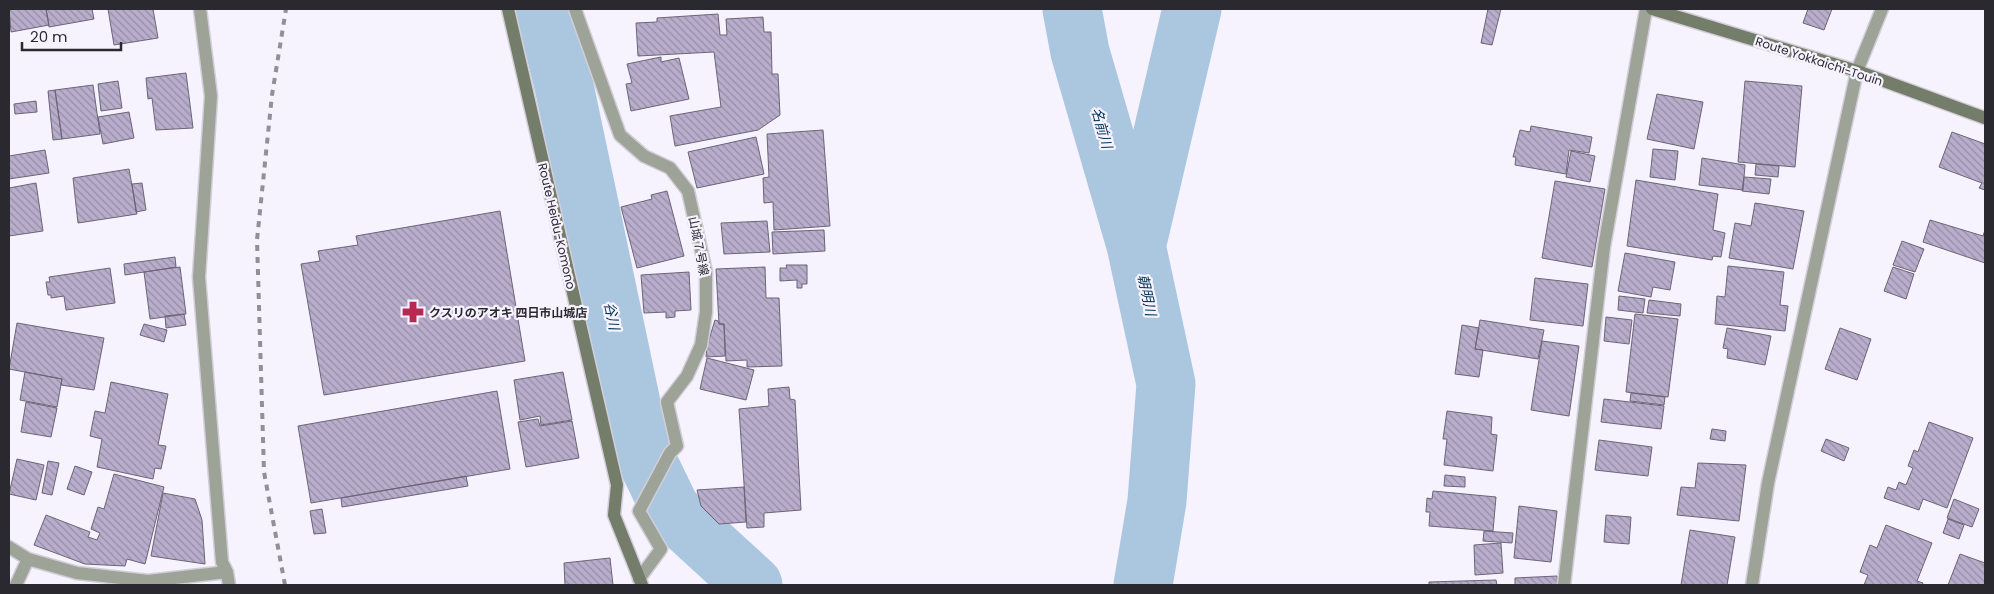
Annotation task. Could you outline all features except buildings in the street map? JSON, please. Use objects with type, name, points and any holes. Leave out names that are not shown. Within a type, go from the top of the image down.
[{"type":"main road","name":"Route Heidu-Komono","points":[[508,9],[617,485],[614,515],[641,582]]},
{"type":"main road","name":"Route Yokkaichi-Touin","points":[[1652,9],[1857,71],[1985,118]]},
{"type":"street","points":[[200,9],[211,96],[199,276],[222,562],[227,572],[229,585]]},
{"type":"street","name":"山城７号線","points":[[575,9],[620,135],[644,156],[670,168],[688,191],[706,272],[706,312],[702,345],[687,376],[666,402],[677,446],[670,453],[639,511],[661,549],[641,582]]},
{"type":"street","points":[[1564,585],[1604,247],[1646,9]]},
{"type":"street","points":[[1752,585],[1768,483],[1857,71],[1882,9]]},
{"type":"street","points":[[9,547],[28,559],[77,573],[148,581],[227,572]]},
{"type":"street","points":[[16,585],[28,559]]},
{"type":"waterway","name":"谷川","points":[[545,9],[564,86],[640,446],[671,510],[753,585]]},
{"type":"waterway","name":"朝明川","points":[[1072,9],[1080,52],[1136,245],[1166,384],[1157,501],[1143,585]]},
{"type":"waterway","name":"朝明川","points":[[1137,243],[1192,9]]},
{"type":"railway","points":[[285,585],[264,472],[257,240],[272,95],[286,9]]},
{"type":"place","name":"クスリのアオキ 四日市山城店","points":[[413,312]]},
{"type":"water label","name":"名前川","points":[[1102,128]]}]
